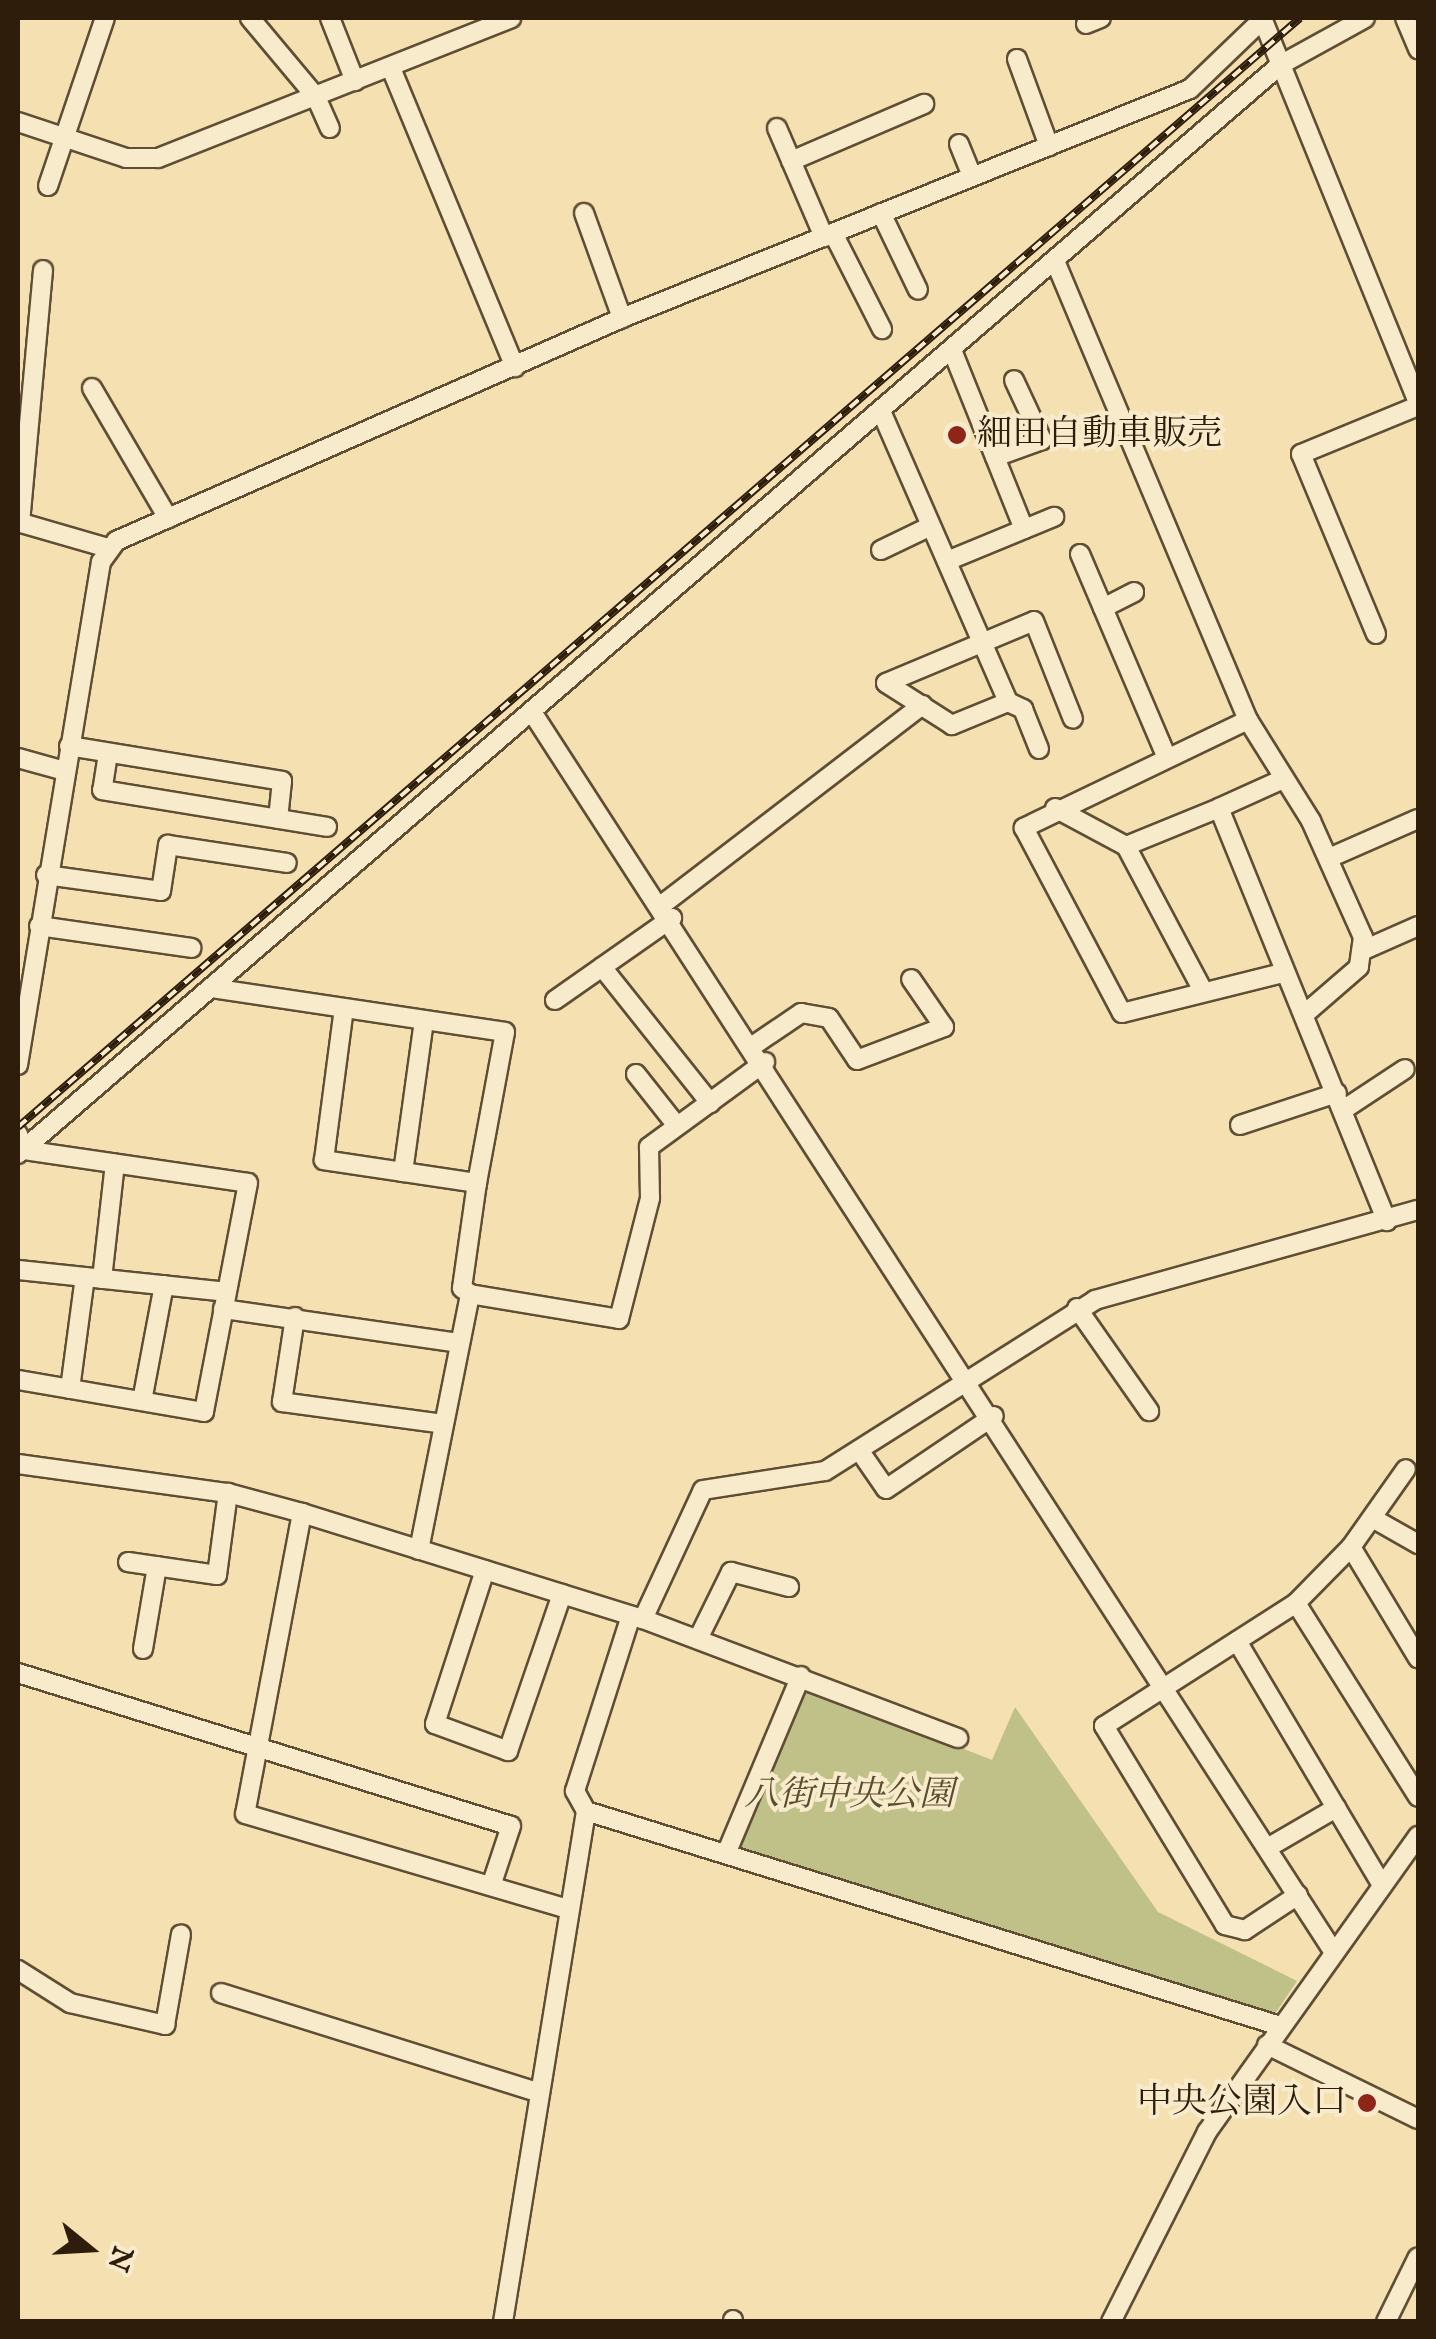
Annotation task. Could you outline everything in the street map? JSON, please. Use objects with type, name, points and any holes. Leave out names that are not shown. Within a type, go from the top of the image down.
[{"type":"street","points":[[48,186],[105,18]]},
{"type":"street","points":[[250,18],[316,96],[330,128]]},
{"type":"street","points":[[330,18],[356,80]]},
{"type":"street","points":[[18,122],[65,140],[158,158],[511,18]]},
{"type":"street","points":[[43,270],[19,523],[108,548],[622,318],[1190,89],[1262,18],[1418,405],[1301,454],[1376,634]]},
{"type":"street","points":[[19,1146],[211,988],[1280,64],[1365,18]]},
{"type":"street","points":[[1405,18],[1418,49]]},
{"type":"street","points":[[1017,60],[1049,146]]},
{"type":"street","points":[[391,68],[516,367]]},
{"type":"street","points":[[791,161],[924,104]]},
{"type":"street","points":[[777,128],[828,235],[882,329]]},
{"type":"street","points":[[959,144],[972,176]]},
{"type":"street","points":[[880,212],[918,290]]},
{"type":"street","points":[[584,213],[622,318]]},
{"type":"street","points":[[1056,261],[1248,720],[1329,858],[1366,948]]},
{"type":"street","points":[[952,350],[1024,529]]},
{"type":"street","points":[[996,457],[1042,440],[1014,380]]},
{"type":"street","points":[[92,388],[168,518]]},
{"type":"street","points":[[881,411],[1008,702],[1023,710],[1039,748]]},
{"type":"street","points":[[947,561],[1054,517]]},
{"type":"street","points":[[881,550],[932,526]]},
{"type":"street","points":[[18,1065],[64,771],[108,548]]},
{"type":"street","points":[[1080,554],[1166,756]]},
{"type":"street","points":[[1103,608],[1134,592]]},
{"type":"street","points":[[1008,702],[952,725],[886,683],[1034,621],[1074,719]]},
{"type":"street","points":[[555,1000],[602,967],[922,705]]},
{"type":"street","points":[[532,712],[668,911],[969,1376],[1333,1951]]},
{"type":"street","points":[[1248,720],[1055,808],[1024,828],[1122,1013],[1283,973]]},
{"type":"street","points":[[69,746],[282,781],[278,819]]},
{"type":"street","points":[[108,754],[102,790],[327,827]]},
{"type":"street","points":[[18,758],[64,771]]},
{"type":"street","points":[[1126,846],[1281,780]]},
{"type":"street","points":[[1055,808],[1126,846],[1202,991]]},
{"type":"street","points":[[1219,808],[1283,973],[1308,1012],[1386,1222]]},
{"type":"street","points":[[1329,858],[1418,819]]},
{"type":"street","points":[[46,875],[161,892],[168,845],[287,864]]},
{"type":"street","points":[[39,926],[191,948]]},
{"type":"street","points":[[1308,1012],[1344,987],[1366,948],[1418,926]]},
{"type":"street","points":[[602,967],[710,1103]]},
{"type":"street","points":[[754,1045],[801,1013],[830,1018],[857,1060],[944,1028],[911,979]]},
{"type":"street","points":[[211,988],[505,1032],[462,1288],[470,1294],[619,1319],[650,1198],[649,1147],[765,1062]]},
{"type":"street","points":[[344,1008],[324,1160],[477,1184]]},
{"type":"street","points":[[403,1172],[424,1020]]},
{"type":"street","points":[[1240,1126],[1340,1101],[1405,1069]]},
{"type":"street","points":[[636,1074],[677,1126]]},
{"type":"street","points":[[18,1380],[204,1412],[248,1183],[19,1146]]},
{"type":"street","points":[[70,1389],[116,1164]]},
{"type":"street","points":[[503,2322],[537,2092],[586,1811],[575,1791],[637,1618],[702,1490],[825,1471],[1077,1308],[1418,1210]]},
{"type":"street","points":[[18,1270],[164,1285],[294,1316],[460,1343]]},
{"type":"street","points":[[142,1401],[164,1285]]},
{"type":"street","points":[[419,1550],[470,1294]]},
{"type":"street","points":[[1077,1308],[1150,1411]]},
{"type":"street","points":[[294,1316],[282,1402],[444,1424]]},
{"type":"street","points":[[860,1450],[886,1490],[994,1416]]},
{"type":"street","points":[[18,1464],[228,1493],[302,1513],[637,1618],[801,1676],[958,1738]]},
{"type":"street","points":[[1298,1894],[1245,1930],[1224,1924],[1104,1726],[1296,1602],[1352,1548],[1406,1469]]},
{"type":"street","points":[[128,1562],[217,1575],[228,1493]]},
{"type":"street","points":[[302,1513],[255,1744],[245,1814],[567,1909]]},
{"type":"street","points":[[1374,1519],[1418,1544]]},
{"type":"street","points":[[1352,1548],[1418,1658]]},
{"type":"street","points":[[143,1649],[157,1566]]},
{"type":"street","points":[[484,1570],[435,1724],[508,1751],[562,1594]]},
{"type":"street","points":[[698,1639],[730,1572],[789,1587]]},
{"type":"street","points":[[1296,1602],[1418,1797]]},
{"type":"street","points":[[1237,1641],[1382,1885]]},
{"type":"street","points":[[18,1673],[511,1826],[491,1886]]},
{"type":"street","points":[[726,1854],[801,1676]]},
{"type":"street","points":[[1269,1848],[1336,1808]]},
{"type":"street","points":[[586,1811],[1280,2026]]},
{"type":"street","points":[[1110,2322],[1208,2132],[1418,1836]]},
{"type":"street","points":[[18,1970],[70,2003],[165,2025],[181,1934]]},
{"type":"street","points":[[221,1992],[537,2092]]},
{"type":"street","points":[[1267,2045],[1418,2119]]},
{"type":"street","points":[[1386,2322],[1418,2256]]},
{"type":"green space","name":"八街中央公園","points":[[802,1685],[992,1760],[1015,1707],[1158,1912],[1297,1981],[1273,2017],[732,1851]]},
{"type":"railway","points":[[18,1127],[1300,18]]},
{"type":"place","name":"細田自動車販売","points":[[957,435]]},
{"type":"place","name":"中央公園入口","points":[[1367,2103]]}]
